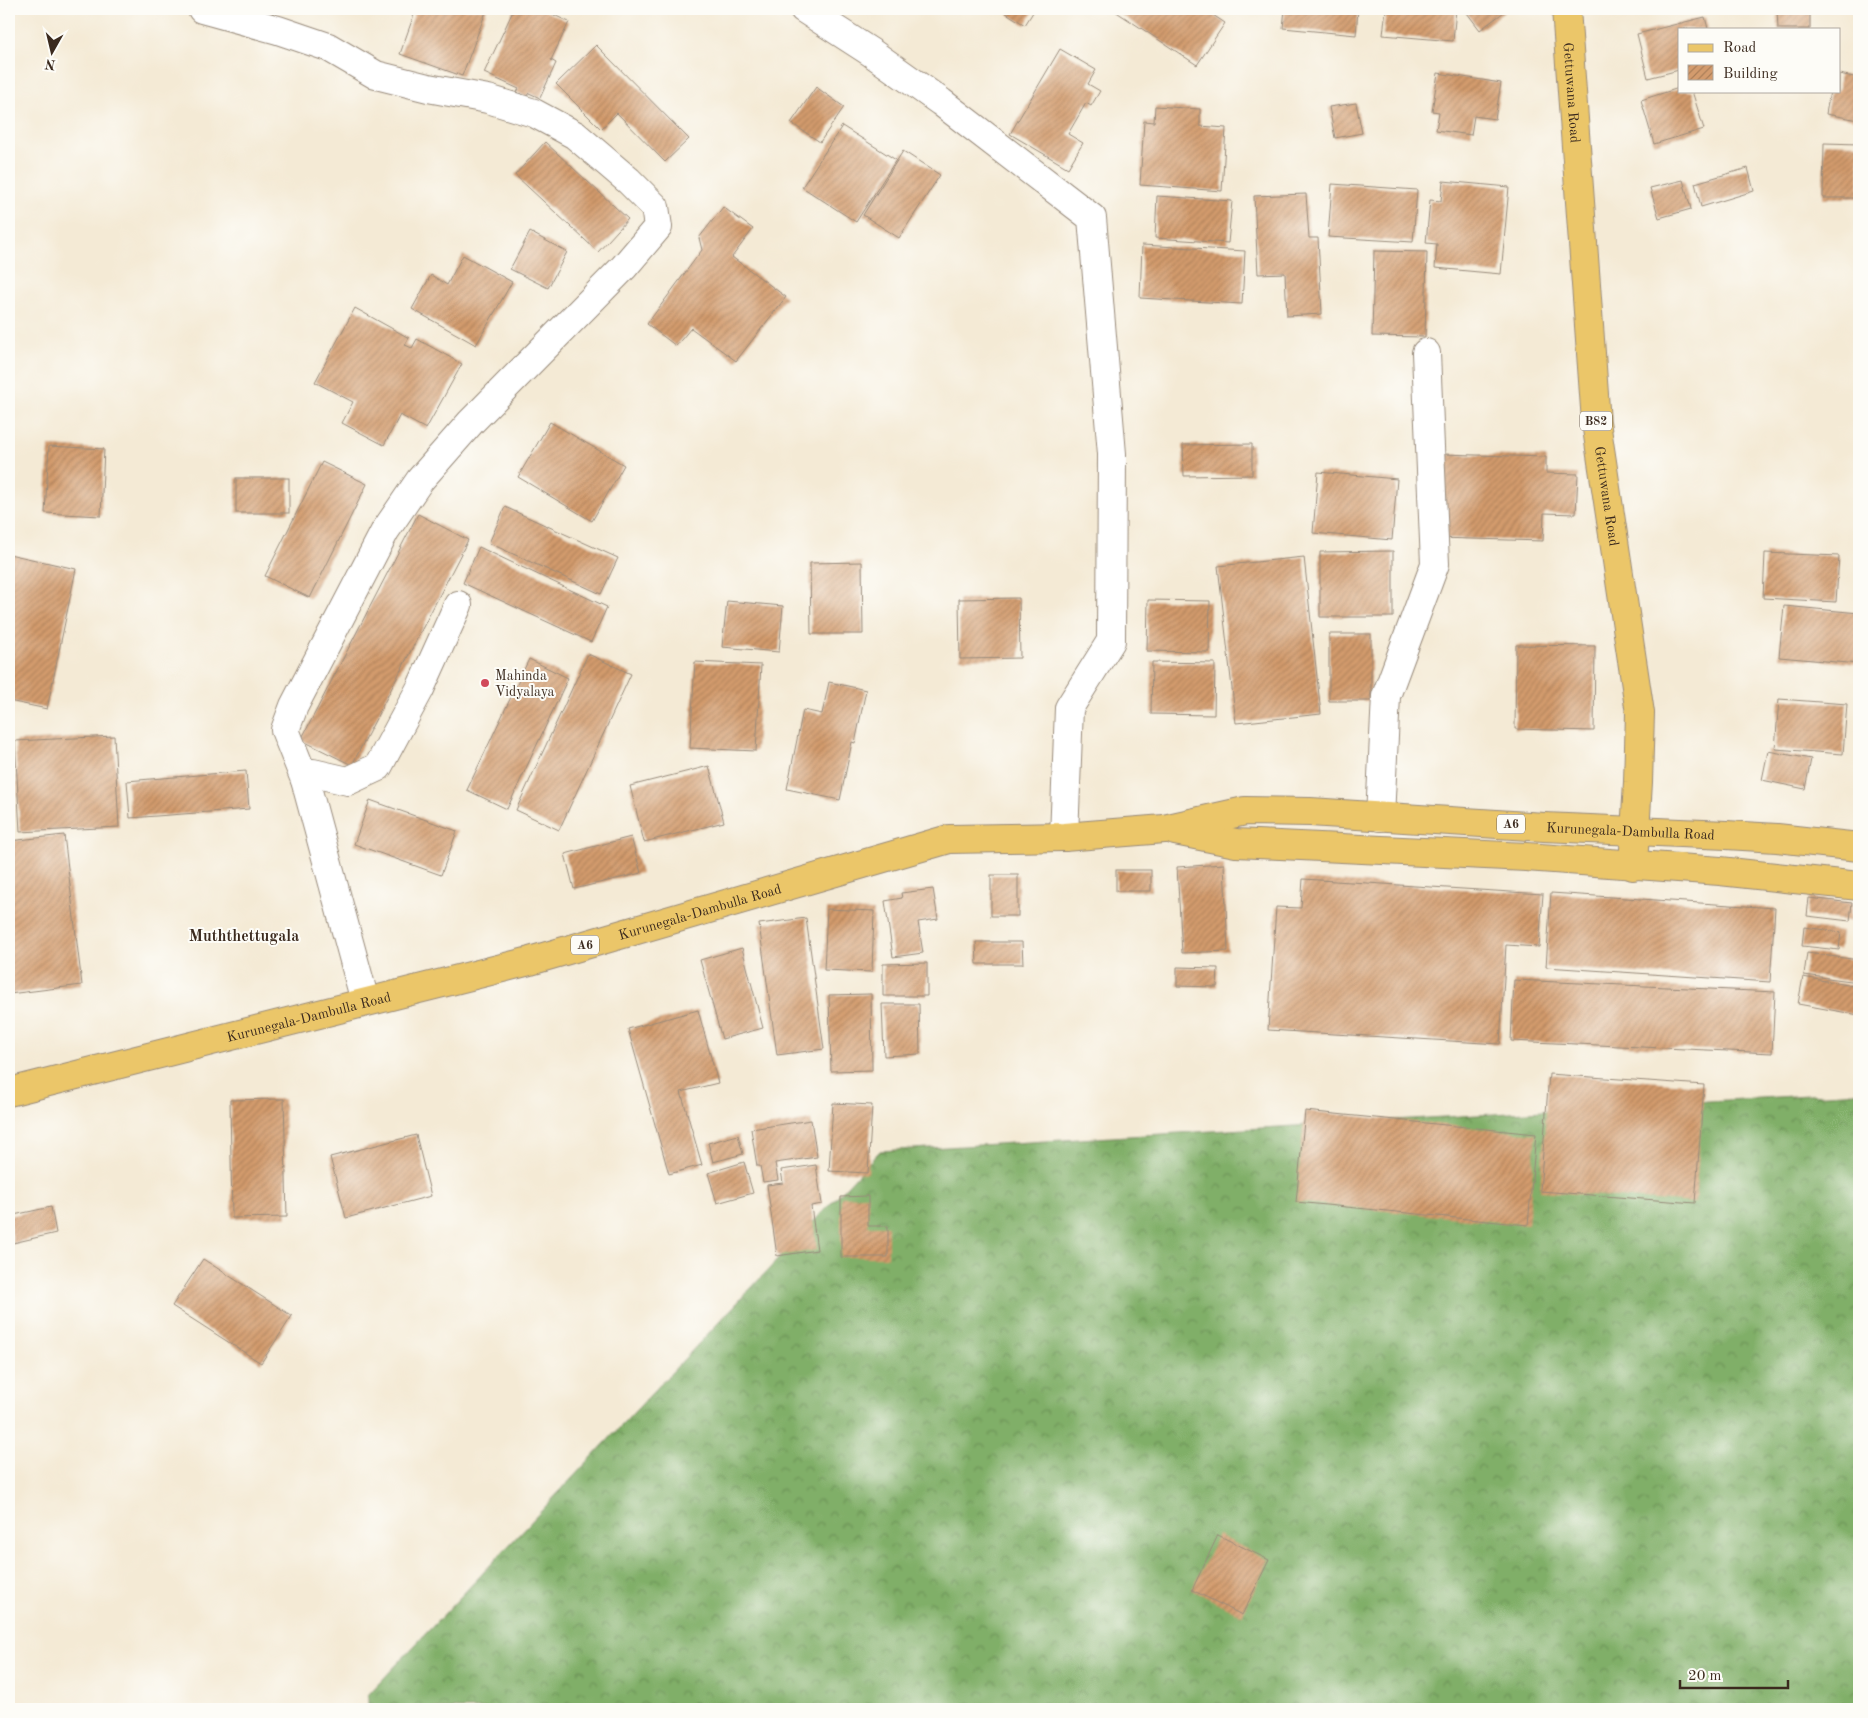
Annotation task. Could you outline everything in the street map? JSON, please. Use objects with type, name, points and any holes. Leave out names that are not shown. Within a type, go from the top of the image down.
[{"type":"main road","name":"Gettuwana Road","points":[[1566,9],[1596,422],[1640,713],[1633,866]]},
{"type":"main road","name":"Kurunegala-Dambulla Road","points":[[9,1092],[530,961],[949,839],[1064,837],[1164,828],[1245,811],[1310,812],[1636,832],[1760,837],[1859,847]]},
{"type":"main road","name":"Kurunegala-Dambulla Road","points":[[1164,828],[1236,843],[1526,857],[1720,871],[1859,886]]},
{"type":"street","points":[[202,9],[278,30],[328,47],[376,75],[428,88],[488,99],[534,113],[575,135],[629,180],[655,208],[658,227],[624,267],[471,422],[420,480],[385,531],[294,706],[286,730],[305,780],[365,1001]]},
{"type":"street","points":[[804,9],[872,53],[941,102],[1092,218],[1112,454],[1111,641],[1069,708],[1064,837]]},
{"type":"street","points":[[1380,817],[1386,696],[1435,564],[1426,353]]},
{"type":"street","points":[[305,780],[314,773],[348,781],[378,767],[420,689],[458,605]]},
{"type":"green space","points":[[1859,1092],[1859,1709],[368,1709],[368,1695],[880,1151]]},
{"type":"building","points":[[416,9],[487,9],[462,76],[400,54]]},
{"type":"building","points":[[514,9],[541,9],[569,22],[551,60],[556,63],[540,98],[529,93],[526,97],[517,92],[519,89],[484,73]]},
{"type":"building","points":[[1000,9],[1035,9],[1025,25]]},
{"type":"building","points":[[1112,9],[1204,9],[1225,23],[1197,65]]},
{"type":"building","points":[[1285,9],[1358,9],[1356,35],[1283,28]]},
{"type":"building","points":[[1386,9],[1456,9],[1453,41],[1383,35]]},
{"type":"building","points":[[1464,9],[1508,9],[1480,30]]},
{"type":"building","points":[[1777,9],[1810,9],[1810,28],[1778,28]]},
{"type":"building","points":[[1705,17],[1708,28],[1678,28],[1678,70],[1648,78],[1637,34]]},
{"type":"building","points":[[596,45],[689,139],[665,162],[617,113],[601,129],[556,84]]},
{"type":"building","points":[[1060,49],[1096,70],[1088,84],[1100,91],[1091,106],[1086,103],[1068,134],[1083,143],[1068,168],[1010,134]]},
{"type":"building","points":[[1438,73],[1501,83],[1495,119],[1474,116],[1471,135],[1436,130],[1439,112],[1432,111]]},
{"type":"building","points":[[1840,74],[1859,78],[1859,120],[1826,114],[1830,92],[1840,92]]},
{"type":"building","points":[[816,87],[844,107],[820,142],[791,123]]},
{"type":"building","points":[[1678,88],[1678,92],[1692,92],[1704,129],[1654,144],[1641,100]]},
{"type":"building","points":[[1356,103],[1362,133],[1335,138],[1329,107]]},
{"type":"building","points":[[1155,106],[1200,109],[1200,126],[1226,128],[1222,191],[1140,185],[1144,121],[1154,122]]},
{"type":"building","points":[[842,126],[896,160],[856,222],[802,187]]},
{"type":"building","points":[[545,142],[628,219],[598,252],[515,175]]},
{"type":"building","points":[[1824,143],[1859,144],[1859,198],[1823,198]]},
{"type":"building","points":[[903,151],[940,175],[899,238],[863,215]]},
{"type":"building","points":[[1748,168],[1754,191],[1701,207],[1695,183]]},
{"type":"building","points":[[1683,180],[1691,209],[1659,218],[1650,188]]},
{"type":"building","points":[[1443,181],[1509,187],[1501,274],[1435,268],[1437,244],[1426,243],[1430,200],[1441,201]]},
{"type":"building","points":[[1332,184],[1417,190],[1413,242],[1328,237]]},
{"type":"building","points":[[1306,194],[1309,238],[1318,238],[1322,314],[1287,316],[1285,273],[1258,274],[1254,196]]},
{"type":"building","points":[[1157,196],[1232,201],[1228,243],[1155,238]]},
{"type":"building","points":[[723,207],[753,229],[732,257],[786,297],[736,361],[691,328],[676,346],[647,324],[702,250],[699,238]]},
{"type":"building","points":[[530,232],[567,252],[548,288],[510,269]]},
{"type":"building","points":[[1142,245],[1245,251],[1242,304],[1140,298]]},
{"type":"building","points":[[1374,251],[1427,252],[1425,337],[1372,336]]},
{"type":"building","points":[[463,255],[512,282],[476,345],[412,309],[431,275],[447,285]]},
{"type":"building","points":[[355,308],[409,338],[405,345],[412,348],[417,339],[462,364],[426,429],[400,415],[384,445],[342,423],[353,402],[315,382]]},
{"type":"building","points":[[550,422],[624,465],[592,521],[518,477]]},
{"type":"building","points":[[1252,444],[1252,475],[1184,476],[1183,445]]},
{"type":"building","points":[[49,446],[104,449],[101,516],[45,513]]},
{"type":"building","points":[[1440,454],[1546,457],[1546,473],[1578,474],[1576,514],[1544,513],[1543,541],[1438,538]]},
{"type":"building","points":[[322,462],[367,484],[310,598],[265,576]]},
{"type":"building","points":[[1318,472],[1397,479],[1392,540],[1313,533]]},
{"type":"building","points":[[236,478],[289,478],[289,513],[236,513]]},
{"type":"building","points":[[505,507],[618,558],[601,594],[489,543]]},
{"type":"building","points":[[418,514],[468,540],[352,765],[301,740]]},
{"type":"building","points":[[479,547],[607,607],[591,642],[463,583]]},
{"type":"building","points":[[1393,551],[1393,617],[1320,617],[1320,552]]},
{"type":"building","points":[[1765,553],[1839,556],[1836,602],[1763,598]]},
{"type":"building","points":[[9,554],[76,569],[47,709],[9,701]]},
{"type":"building","points":[[1304,557],[1321,714],[1236,723],[1218,566]]},
{"type":"building","points":[[862,562],[863,634],[811,634],[810,563]]},
{"type":"building","points":[[1019,598],[1020,658],[960,659],[959,599]]},
{"type":"building","points":[[1148,600],[1210,601],[1209,652],[1147,651]]},
{"type":"building","points":[[727,601],[783,606],[779,652],[722,647]]},
{"type":"building","points":[[1784,606],[1859,613],[1859,664],[1779,657]]},
{"type":"building","points":[[1329,634],[1371,634],[1371,701],[1329,701]]},
{"type":"building","points":[[1516,645],[1595,646],[1594,731],[1515,729]]},
{"type":"building","points":[[588,654],[631,674],[559,830],[516,810]]},
{"type":"building","points":[[529,659],[568,678],[507,809],[467,790]]},
{"type":"building","points":[[695,662],[761,665],[756,751],[690,748]]},
{"type":"building","points":[[1152,662],[1215,663],[1214,715],[1151,714]]},
{"type":"building","points":[[829,682],[866,690],[855,743],[852,742],[840,800],[787,789],[803,710],[822,714]]},
{"type":"building","points":[[1779,699],[1847,704],[1843,754],[1775,749]]},
{"type":"building","points":[[114,736],[119,827],[20,832],[15,741]]},
{"type":"building","points":[[1768,751],[1811,759],[1805,789],[1762,780]]},
{"type":"building","points":[[709,766],[724,822],[644,842],[630,786]]},
{"type":"building","points":[[246,771],[249,809],[130,818],[127,781]]},
{"type":"building","points":[[370,800],[457,831],[441,875],[354,844]]},
{"type":"building","points":[[64,835],[82,985],[9,994],[9,841]]},
{"type":"building","points":[[631,837],[641,873],[574,889],[565,854]]},
{"type":"building","points":[[1224,864],[1228,951],[1182,953],[1177,867]]},
{"type":"building","points":[[1116,870],[1151,870],[1151,891],[1116,891]]},
{"type":"building","points":[[991,875],[1018,875],[1018,916],[991,916]]},
{"type":"building","points":[[1303,879],[1543,894],[1539,947],[1506,945],[1500,1044],[1268,1030],[1276,907],[1301,908]]},
{"type":"building","points":[[933,889],[938,919],[918,922],[923,953],[893,957],[885,901],[902,898],[901,893]]},
{"type":"building","points":[[1551,893],[1775,908],[1770,982],[1546,967]]},
{"type":"building","points":[[1809,898],[1852,903],[1850,921],[1807,916]]},
{"type":"building","points":[[827,909],[874,911],[872,972],[824,970]]},
{"type":"building","points":[[806,918],[824,1049],[777,1055],[759,924]]},
{"type":"building","points":[[1804,927],[1841,932],[1839,950],[1802,946]]},
{"type":"building","points":[[976,942],[1022,942],[1023,964],[977,964]]},
{"type":"building","points":[[742,948],[763,1028],[722,1039],[700,960]]},
{"type":"building","points":[[1807,953],[1859,960],[1859,982],[1804,975]]},
{"type":"building","points":[[927,963],[927,996],[883,996],[883,964]]},
{"type":"building","points":[[1177,967],[1218,968],[1217,987],[1177,986]]},
{"type":"building","points":[[1803,977],[1859,987],[1859,1015],[1798,1004]]},
{"type":"building","points":[[1514,980],[1775,992],[1772,1053],[1511,1041]]},
{"type":"building","points":[[871,994],[872,1070],[831,1071],[829,995]]},
{"type":"building","points":[[882,1004],[919,1004],[920,1054],[884,1056]]},
{"type":"building","points":[[698,1010],[718,1083],[681,1092],[702,1165],[669,1174],[628,1029]]},
{"type":"building","points":[[1549,1074],[1704,1085],[1695,1203],[1540,1191]]},
{"type":"building","points":[[284,1099],[287,1217],[232,1218],[230,1100]]},
{"type":"building","points":[[833,1103],[872,1105],[868,1173],[829,1171]]},
{"type":"building","points":[[1305,1111],[1536,1134],[1528,1225],[1296,1202]]},
{"type":"building","points":[[811,1120],[817,1157],[775,1163],[778,1180],[763,1182],[760,1166],[757,1166],[751,1129]]},
{"type":"building","points":[[416,1135],[431,1196],[346,1218],[330,1157]]},
{"type":"building","points":[[738,1135],[743,1154],[713,1162],[708,1143]]},
{"type":"building","points":[[744,1162],[753,1193],[717,1203],[708,1173]]},
{"type":"building","points":[[816,1165],[822,1204],[811,1206],[817,1250],[777,1256],[767,1185],[783,1183],[781,1170]]},
{"type":"building","points":[[868,1196],[868,1226],[888,1226],[888,1257],[841,1257],[841,1197]]},
{"type":"building","points":[[51,1207],[56,1233],[13,1243],[9,1216]]},
{"type":"building","points":[[203,1259],[292,1316],[261,1363],[172,1306]]},
{"type":"building","points":[[1218,1535],[1269,1560],[1242,1615],[1192,1590]]},
{"type":"place","name":"Mahinda Vidyalaya","points":[[485,683]]},
{"type":"district","name":"Muththettugala","points":[[244,935]]}]
